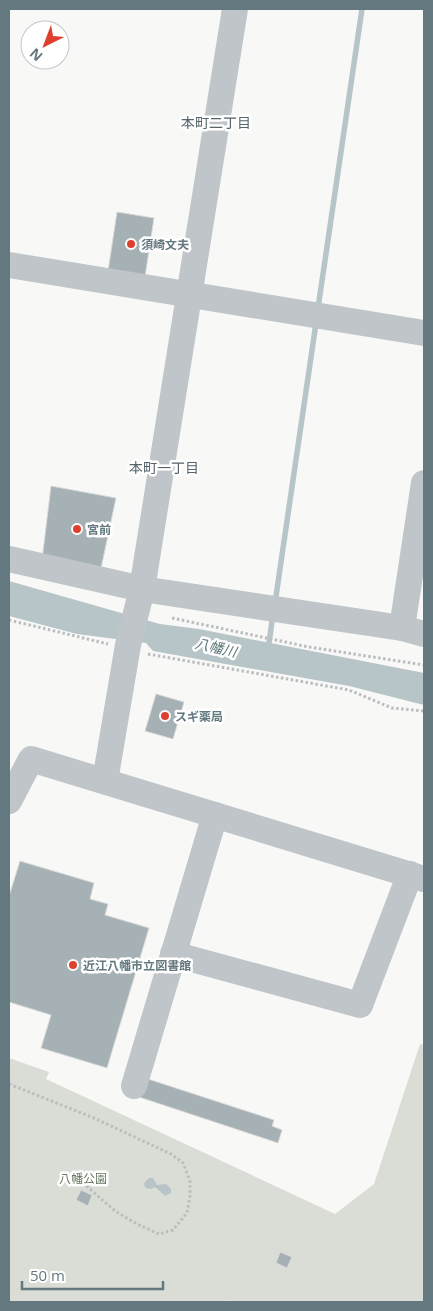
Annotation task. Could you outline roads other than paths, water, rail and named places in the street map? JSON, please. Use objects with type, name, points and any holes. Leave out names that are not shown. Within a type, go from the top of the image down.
[{"type":"street","points":[[105,781],[138,601],[235,9]]},
{"type":"street","points":[[9,265],[424,333]]},
{"type":"street","points":[[9,559],[138,601],[413,631],[424,483]]},
{"type":"street","points":[[9,801],[31,759],[417,877],[360,1005],[174,954]]},
{"type":"street","points":[[134,1086],[214,815]]},
{"type":"water","name":"八幡川","points":[[9,581],[160,624],[199,629],[424,673],[424,705],[349,686],[153,651],[146,643],[77,634],[9,616]]},
{"type":"water","points":[[149,1178],[153,1178],[157,1185],[166,1184],[171,1189],[171,1193],[165,1196],[155,1187],[151,1189],[146,1188],[144,1185]]},
{"type":"waterway","points":[[318,308],[362,9]]},
{"type":"waterway","points":[[275,603],[316,323]]},
{"type":"waterway","points":[[268,650],[273,614]]},
{"type":"place","name":"須崎文夫","points":[[131,244]]},
{"type":"place","name":"宮前","points":[[77,529]]},
{"type":"place","name":"スギ薬局","points":[[165,716]]},
{"type":"place","name":"近江八幡市立図書館","points":[[73,965]]},
{"type":"district","name":"本町二丁目","points":[[216,122]]},
{"type":"district","name":"本町一丁目","points":[[164,467]]},
{"type":"park label","name":"八幡公園","points":[[83,1178]]}]
